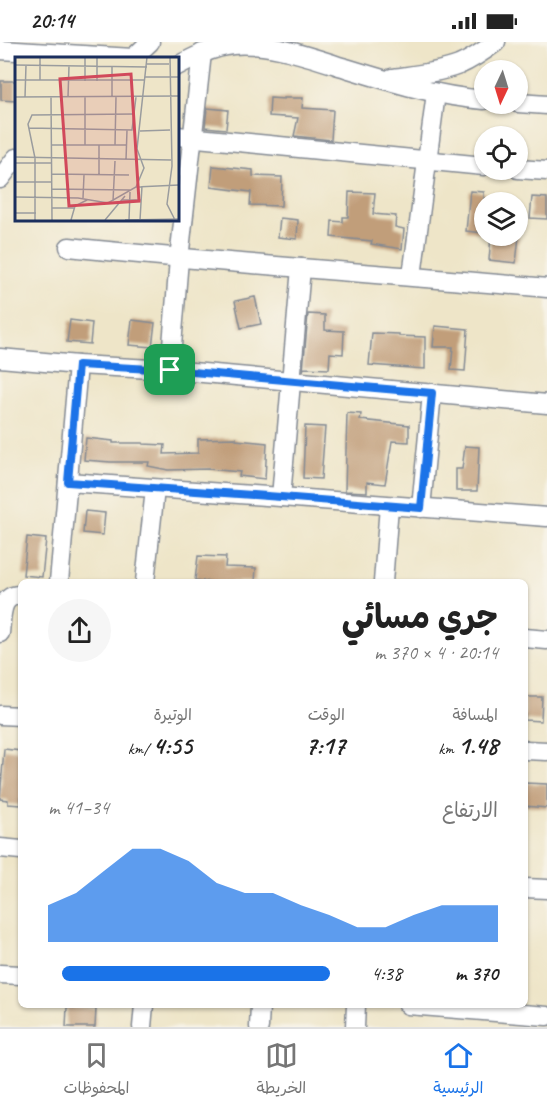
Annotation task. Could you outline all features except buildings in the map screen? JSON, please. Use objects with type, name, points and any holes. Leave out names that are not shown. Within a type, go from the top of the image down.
[{"type":"street","points":[[134,57],[150,42]]},
{"type":"street","points":[[383,79],[457,66],[496,42]]},
{"type":"street","points":[[178,65],[202,53],[231,45],[253,44],[436,93],[474,99]]},
{"type":"street","points":[[0,50],[72,51],[124,57]]},
{"type":"street","points":[[170,370],[179,259],[185,136],[202,53]]},
{"type":"street","points":[[412,276],[436,93]]},
{"type":"street","points":[[528,104],[547,105]]},
{"type":"street","points":[[185,136],[474,165]]},
{"type":"street","points":[[0,157],[15,156]]},
{"type":"street","points":[[0,179],[15,157]]},
{"type":"street","points":[[528,170],[547,171]]},
{"type":"street","points":[[69,248],[547,288]]},
{"type":"street","points":[[281,497],[301,268]]},
{"type":"street","points":[[0,358],[170,370],[547,404]]},
{"type":"street","points":[[59,579],[78,365]]},
{"type":"street","points":[[421,508],[432,393]]},
{"type":"street","points":[[68,482],[547,517]]},
{"type":"street","points":[[145,579],[155,489]]},
{"type":"street","points":[[383,579],[389,506]]},
{"type":"street","points":[[0,633],[5,600],[10,596],[18,595]]},
{"type":"street","points":[[528,638],[547,640]]},
{"type":"street","points":[[0,715],[18,717]]},
{"type":"street","points":[[528,750],[547,752]]},
{"type":"street","points":[[0,848],[18,850]]},
{"type":"street","points":[[528,888],[547,889]]},
{"type":"street","points":[[0,974],[18,975]]},
{"type":"street","points":[[142,1027],[144,1008]]},
{"type":"street","points":[[259,1027],[260,1008]]},
{"type":"street","points":[[355,1027],[356,1008]]},
{"type":"street","points":[[433,1008],[484,1014],[547,1016]]},
{"type":"route","points":[[78,365],[170,370],[432,393],[421,508],[68,482],[78,365]]}]
